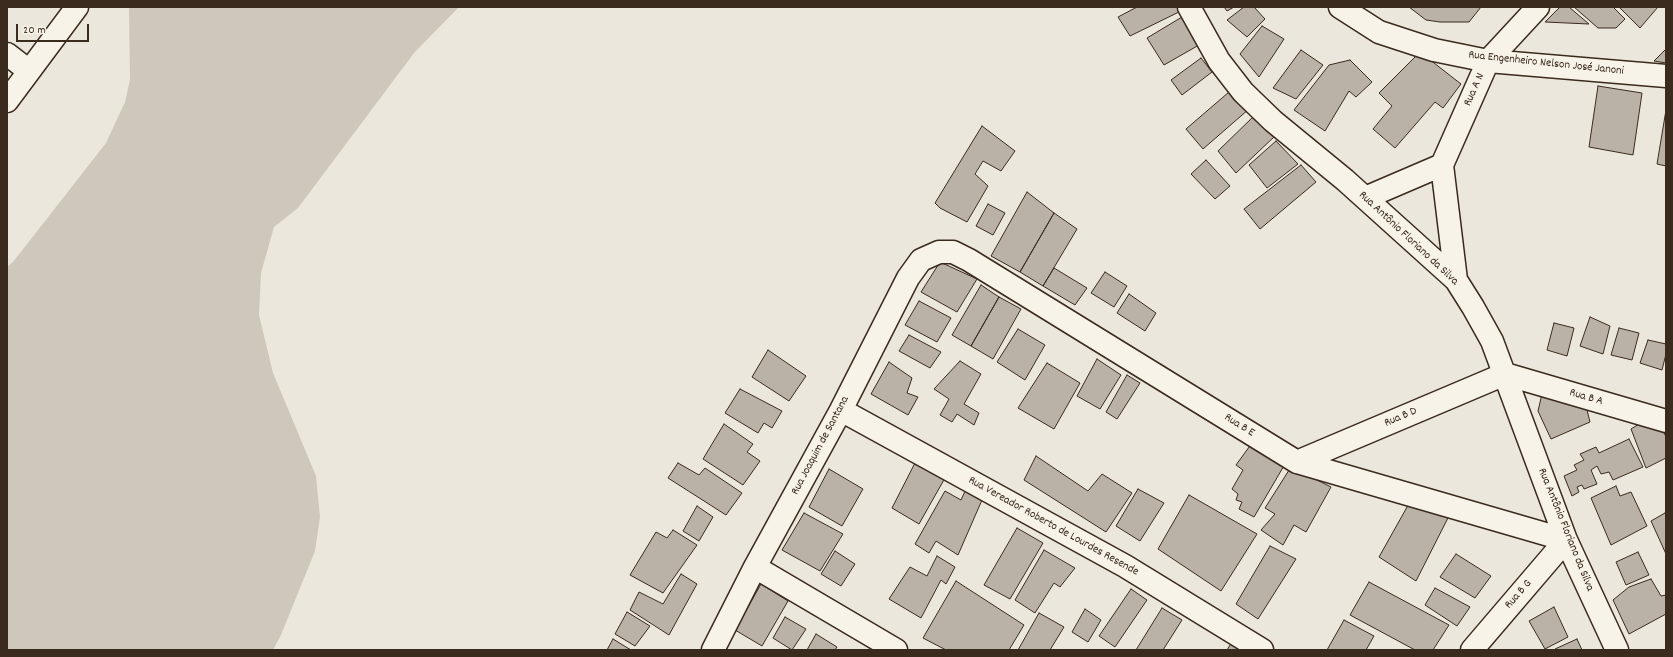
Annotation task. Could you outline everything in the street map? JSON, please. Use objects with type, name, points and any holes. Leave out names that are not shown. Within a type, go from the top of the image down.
[{"type":"street","points":[[7,101],[77,7]]},
{"type":"street","name":"Rua Antônio Floriano da Silva","points":[[1188,7],[1219,61],[1243,92],[1273,121],[1365,198],[1456,280],[1492,341],[1566,540],[1616,650]]},
{"type":"street","name":"Rua Engenheiro Nelson José Janoni","points":[[1340,7],[1379,32],[1434,50],[1488,60],[1666,76]]},
{"type":"street","name":"Rua A N","points":[[1442,165],[1488,60],[1538,7]]},
{"type":"street","points":[[7,54],[29,72]]},
{"type":"street","points":[[1365,198],[1442,165],[1456,280]]},
{"type":"street","name":"Rua Joaquim de Santana","points":[[713,650],[754,567],[841,410],[908,278],[921,260],[939,252]]},
{"type":"street","name":"Rua B E","points":[[939,252],[953,252],[969,260],[1297,462],[1566,540]]},
{"type":"street","name":"Rua B D","points":[[1297,462],[1505,374]]},
{"type":"street","name":"Rua B A","points":[[1505,374],[1666,421]]},
{"type":"street","name":"Rua Vereador Roberto de Lourdes Resende","points":[[841,410],[1125,566],[1262,650]]},
{"type":"street","name":"Rua B G","points":[[1472,650],[1566,540]]},
{"type":"street","points":[[754,567],[896,650]]},
{"type":"shaded area","points":[[129,7],[459,7],[414,53],[298,208],[274,227],[261,273],[259,315],[273,373],[316,476],[320,517],[315,551],[281,635],[273,650],[7,650],[7,267],[13,262],[106,143],[125,102],[130,80]]},
{"type":"building","points":[[1137,7],[1181,7],[1183,10],[1130,36],[1118,17]]},
{"type":"building","points":[[1224,7],[1234,7],[1227,11]]},
{"type":"building","points":[[1244,7],[1254,7],[1265,19],[1247,37],[1227,20]]},
{"type":"building","points":[[1409,7],[1481,7],[1469,22],[1440,22],[1426,20]]},
{"type":"building","points":[[1560,7],[1569,7],[1589,24],[1545,22]]},
{"type":"building","points":[[1574,7],[1613,7],[1625,19],[1616,28],[1598,28]]},
{"type":"building","points":[[1619,7],[1658,7],[1640,28]]},
{"type":"building","points":[[1182,17],[1199,45],[1164,65],[1147,38]]},
{"type":"building","points":[[1262,26],[1284,39],[1259,77],[1240,54]]},
{"type":"building","points":[[1666,49],[1666,63],[1654,61]]},
{"type":"building","points":[[1301,50],[1323,65],[1296,99],[1273,88]]},
{"type":"building","points":[[1420,52],[1461,84],[1443,108],[1435,102],[1395,148],[1373,129],[1392,106],[1379,93]]},
{"type":"building","points":[[1201,58],[1212,72],[1182,95],[1171,80]]},
{"type":"building","points":[[1350,60],[1372,82],[1356,97],[1349,91],[1325,131],[1294,110],[1329,65]]},
{"type":"building","points":[[1598,86],[1642,93],[1633,155],[1589,147]]},
{"type":"building","points":[[1229,92],[1249,109],[1203,149],[1186,129]]},
{"type":"building","points":[[1666,110],[1666,166],[1657,164]]},
{"type":"building","points":[[1255,115],[1275,136],[1236,173],[1218,151]]},
{"type":"building","points":[[982,126],[1015,151],[1001,171],[983,161],[975,174],[988,186],[967,222],[940,208],[935,203]]},
{"type":"building","points":[[1276,141],[1298,164],[1267,188],[1249,165]]},
{"type":"building","points":[[1206,160],[1230,186],[1215,199],[1191,174]]},
{"type":"building","points":[[1301,165],[1316,182],[1260,229],[1244,209]]},
{"type":"building","points":[[1027,192],[1054,213],[1020,272],[991,256]]},
{"type":"building","points":[[988,204],[1005,213],[993,235],[976,226]]},
{"type":"building","points":[[1054,213],[1077,229],[1043,286],[1020,272]]},
{"type":"building","points":[[940,262],[977,279],[957,312],[921,292]]},
{"type":"building","points":[[1054,268],[1087,288],[1075,305],[1043,286]]},
{"type":"building","points":[[1105,272],[1127,286],[1114,307],[1091,293]]},
{"type":"building","points":[[981,285],[999,297],[971,346],[952,335]]},
{"type":"building","points":[[1129,294],[1156,313],[1145,331],[1117,313]]},
{"type":"building","points":[[999,297],[1021,309],[993,359],[971,346]]},
{"type":"building","points":[[919,301],[951,318],[937,342],[905,325]]},
{"type":"building","points":[[1590,317],[1610,326],[1603,354],[1580,346]]},
{"type":"building","points":[[1554,323],[1574,328],[1567,356],[1547,350]]},
{"type":"building","points":[[1619,328],[1639,333],[1632,360],[1611,355]]},
{"type":"building","points":[[1018,329],[1045,345],[1025,380],[997,362]]},
{"type":"building","points":[[909,335],[941,352],[930,368],[899,351]]},
{"type":"building","points":[[1648,340],[1666,344],[1666,354],[1662,370],[1640,363]]},
{"type":"building","points":[[768,350],[806,376],[789,401],[752,377]]},
{"type":"building","points":[[1097,359],[1121,375],[1100,409],[1077,396]]},
{"type":"building","points":[[960,361],[981,374],[964,404],[979,413],[974,425],[957,414],[952,422],[940,415],[949,399],[934,389]]},
{"type":"building","points":[[889,362],[912,378],[907,393],[918,397],[908,415],[871,394]]},
{"type":"building","points":[[1047,363],[1080,383],[1054,429],[1018,408]]},
{"type":"building","points":[[1127,375],[1140,383],[1117,419],[1106,412]]},
{"type":"building","points":[[740,389],[782,411],[772,428],[764,423],[758,433],[725,413]]},
{"type":"building","points":[[1542,394],[1585,402],[1590,422],[1551,439],[1538,411]]},
{"type":"building","points":[[1644,421],[1661,426],[1666,437],[1666,458],[1646,468],[1631,429]]},
{"type":"building","points":[[724,424],[753,444],[747,452],[760,461],[743,485],[703,459]]},
{"type":"building","points":[[1629,439],[1643,467],[1613,480],[1609,472],[1601,474],[1597,466],[1591,470],[1597,484],[1584,489],[1582,485],[1577,487],[1579,492],[1572,496],[1564,476],[1577,470],[1574,465],[1584,460],[1580,454],[1596,447],[1599,453]]},
{"type":"building","points":[[1252,443],[1285,464],[1254,517],[1239,509],[1242,502],[1236,500],[1238,494],[1232,489],[1243,470],[1236,465]]},
{"type":"building","points":[[1036,456],[1088,491],[1102,474],[1132,493],[1106,532],[1024,480]]},
{"type":"building","points":[[917,459],[945,478],[919,524],[892,508]]},
{"type":"building","points":[[678,463],[699,475],[705,468],[742,493],[726,515],[668,478]]},
{"type":"building","points":[[1291,467],[1331,487],[1306,532],[1294,525],[1283,545],[1261,530],[1275,514],[1265,508]]},
{"type":"building","points":[[829,469],[863,489],[842,526],[809,507]]},
{"type":"building","points":[[1616,486],[1620,496],[1631,492],[1647,526],[1611,545],[1591,498]]},
{"type":"building","points":[[966,489],[982,500],[958,555],[936,541],[929,553],[915,544],[945,491],[961,500]]},
{"type":"building","points":[[1138,489],[1164,503],[1140,541],[1116,526]]},
{"type":"building","points":[[1189,495],[1257,534],[1221,591],[1158,549]]},
{"type":"building","points":[[1411,500],[1451,512],[1416,581],[1379,557]]},
{"type":"building","points":[[697,506],[713,517],[699,541],[683,531]]},
{"type":"building","points":[[804,513],[843,534],[820,571],[782,550]]},
{"type":"building","points":[[1665,513],[1666,514],[1666,554],[1651,521]]},
{"type":"building","points":[[1017,528],[1043,543],[1010,599],[984,585]]},
{"type":"building","points":[[673,530],[697,545],[663,593],[630,575],[656,532],[667,538]]},
{"type":"building","points":[[1270,546],[1296,559],[1258,619],[1236,604]]},
{"type":"building","points":[[1044,550],[1075,568],[1060,587],[1054,583],[1035,613],[1015,600]]},
{"type":"building","points":[[835,551],[855,564],[841,586],[821,574]]},
{"type":"building","points":[[1638,552],[1649,575],[1626,585],[1616,562]]},
{"type":"building","points":[[1456,554],[1491,576],[1475,598],[1440,577]]},
{"type":"building","points":[[937,556],[955,567],[946,584],[941,580],[921,618],[889,599],[910,567],[927,576]]},
{"type":"building","points":[[681,574],[697,584],[669,635],[630,610],[639,592],[663,604]]},
{"type":"building","points":[[1651,579],[1661,596],[1666,595],[1666,614],[1629,634],[1613,600],[1629,587]]},
{"type":"building","points":[[956,581],[1024,625],[1009,650],[946,650],[923,638]]},
{"type":"building","points":[[1369,582],[1449,625],[1433,650],[1415,650],[1350,615]]},
{"type":"building","points":[[761,584],[788,601],[762,646],[735,630]]},
{"type":"building","points":[[1435,588],[1470,607],[1457,626],[1425,605]]},
{"type":"building","points":[[1131,589],[1147,600],[1115,647],[1099,636]]},
{"type":"building","points":[[1554,607],[1568,637],[1545,649],[1529,621]]},
{"type":"building","points":[[1162,608],[1182,620],[1163,650],[1136,650]]},
{"type":"building","points":[[1085,609],[1101,620],[1088,642],[1072,632]]},
{"type":"building","points":[[627,612],[650,626],[635,646],[615,634]]},
{"type":"building","points":[[1039,613],[1064,627],[1050,650],[1018,650]]},
{"type":"building","points":[[785,617],[806,629],[792,650],[773,638]]},
{"type":"building","points":[[1344,620],[1374,636],[1366,650],[1327,650]]},
{"type":"building","points":[[816,634],[837,647],[835,650],[807,650]]},
{"type":"building","points":[[613,639],[631,650],[607,650]]},
{"type":"building","points":[[1577,639],[1582,650],[1555,650],[1555,649]]},
{"type":"building","points":[[1232,642],[1245,650],[1227,650]]}]
